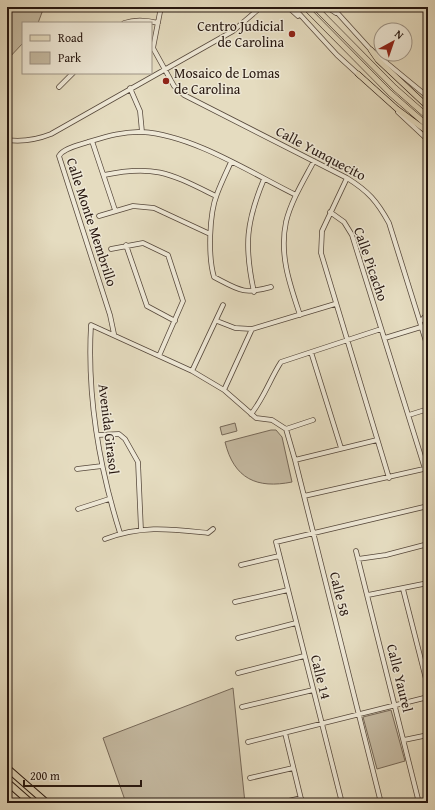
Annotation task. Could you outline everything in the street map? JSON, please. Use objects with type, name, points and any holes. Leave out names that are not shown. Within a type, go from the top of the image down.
[{"type":"highway","points":[[7,768],[47,803]]},
{"type":"highway","points":[[7,782],[31,803]]},
{"type":"main road","points":[[304,7],[390,93],[428,126]]},
{"type":"main road","points":[[315,7],[396,88],[428,117]]},
{"type":"main road","points":[[371,50],[378,60],[428,107]]},
{"type":"main road","points":[[358,74],[397,108],[428,132]]},
{"type":"street","name":"Calle Yunquecito","points":[[161,7],[153,48],[163,69],[174,86],[184,95],[347,178],[365,189],[378,204],[389,222],[428,348]]},
{"type":"street","points":[[7,140],[20,141],[37,139],[51,134],[163,69],[233,31],[261,7]]},
{"type":"street","points":[[288,7],[307,26],[314,29]]},
{"type":"street","points":[[327,7],[340,15]]},
{"type":"street","points":[[332,7],[371,50],[428,97]]},
{"type":"street","points":[[296,8],[337,55],[428,140]]},
{"type":"street","points":[[126,22],[131,20],[147,20],[158,23]]},
{"type":"street","points":[[59,88],[72,74]]},
{"type":"street","points":[[130,88],[140,111],[142,132]]},
{"type":"street","name":"Calle Monte Membrillo","points":[[114,334],[110,315],[59,156],[60,153],[69,148],[117,134],[142,132],[184,140],[296,195]]},
{"type":"street","points":[[92,141],[115,210]]},
{"type":"street","points":[[300,315],[288,277],[284,251],[286,222],[296,195],[314,161]]},
{"type":"street","points":[[231,162],[216,196],[210,234],[211,267],[214,277],[241,291],[254,292],[271,287]]},
{"type":"street","points":[[104,175],[129,170],[156,171],[176,176],[216,196]]},
{"type":"street","points":[[347,178],[322,231],[321,253],[335,304],[389,478]]},
{"type":"street","points":[[254,292],[248,262],[247,235],[253,206],[264,179]]},
{"type":"street","points":[[99,216],[115,210],[133,206],[154,208],[210,234]]},
{"type":"street","name":"Calle Picacho","points":[[330,212],[344,222],[352,235],[426,468]]},
{"type":"street","points":[[111,249],[143,243],[168,255],[183,301],[159,356]]},
{"type":"street","points":[[126,245],[147,306],[175,321]]},
{"type":"street","points":[[217,321],[235,328],[252,330],[335,304]]},
{"type":"street","points":[[192,371],[217,321],[223,305]]},
{"type":"street","points":[[385,338],[420,325],[428,314]]},
{"type":"street","points":[[424,318],[428,322]]},
{"type":"street","name":"Avenida Girasol","points":[[114,334],[91,325],[90,346],[92,402],[109,499],[120,533]]},
{"type":"street","points":[[251,414],[259,404],[281,362],[381,329]]},
{"type":"street","points":[[224,390],[252,330]]},
{"type":"street","points":[[114,334],[192,371],[224,390],[256,418],[272,420],[286,429],[313,420]]},
{"type":"street","points":[[311,352],[341,448]]},
{"type":"street","points":[[409,415],[428,409]]},
{"type":"street","name":"Calle 58","points":[[286,429],[314,532],[381,803]]},
{"type":"street","points":[[98,435],[119,434],[125,438],[138,462],[140,530]]},
{"type":"street","points":[[295,460],[377,440]]},
{"type":"street","points":[[77,469],[102,466]]},
{"type":"street","points":[[304,496],[389,478],[426,468]]},
{"type":"street","points":[[78,509],[109,499]]},
{"type":"street","points":[[314,532],[362,520],[383,518],[428,506]]},
{"type":"street","points":[[105,539],[120,533],[158,528],[208,533],[213,529]]},
{"type":"street","name":"Calle 14","points":[[314,532],[276,542],[342,803]]},
{"type":"street","points":[[358,559],[386,555],[428,544]]},
{"type":"street","name":"Calle Yaurel","points":[[356,551],[420,803]]},
{"type":"street","points":[[241,565],[279,556]]},
{"type":"street","points":[[368,595],[428,583]]},
{"type":"street","points":[[403,589],[428,687]]},
{"type":"street","points":[[235,602],[288,590]]},
{"type":"street","points":[[238,638],[296,623]]},
{"type":"street","points":[[238,673],[304,656]]},
{"type":"street","points":[[242,708],[313,690]]},
{"type":"street","points":[[248,742],[428,697]]},
{"type":"street","points":[[285,733],[302,803]]},
{"type":"street","points":[[404,740],[428,735]]},
{"type":"street","points":[[250,778],[294,768]]},
{"type":"street","points":[[280,803],[301,798]]},
{"type":"green space","points":[[7,7],[44,7],[38,22],[22,22],[22,44],[7,60]]},
{"type":"green space","points":[[235,423],[237,431],[222,435],[220,427]]},
{"type":"green space","points":[[276,430],[282,437],[292,482],[268,484],[258,482],[241,473],[234,465],[229,455],[225,442]]},
{"type":"green space","points":[[233,688],[245,803],[126,803],[103,738]]},
{"type":"green space","points":[[391,710],[405,761],[377,769],[363,717]]},
{"type":"place","name":"Centro Judicial de Carolina","points":[[292,34]]},
{"type":"place","name":"Mosaico de Lomas de Carolina","points":[[166,81]]}]
